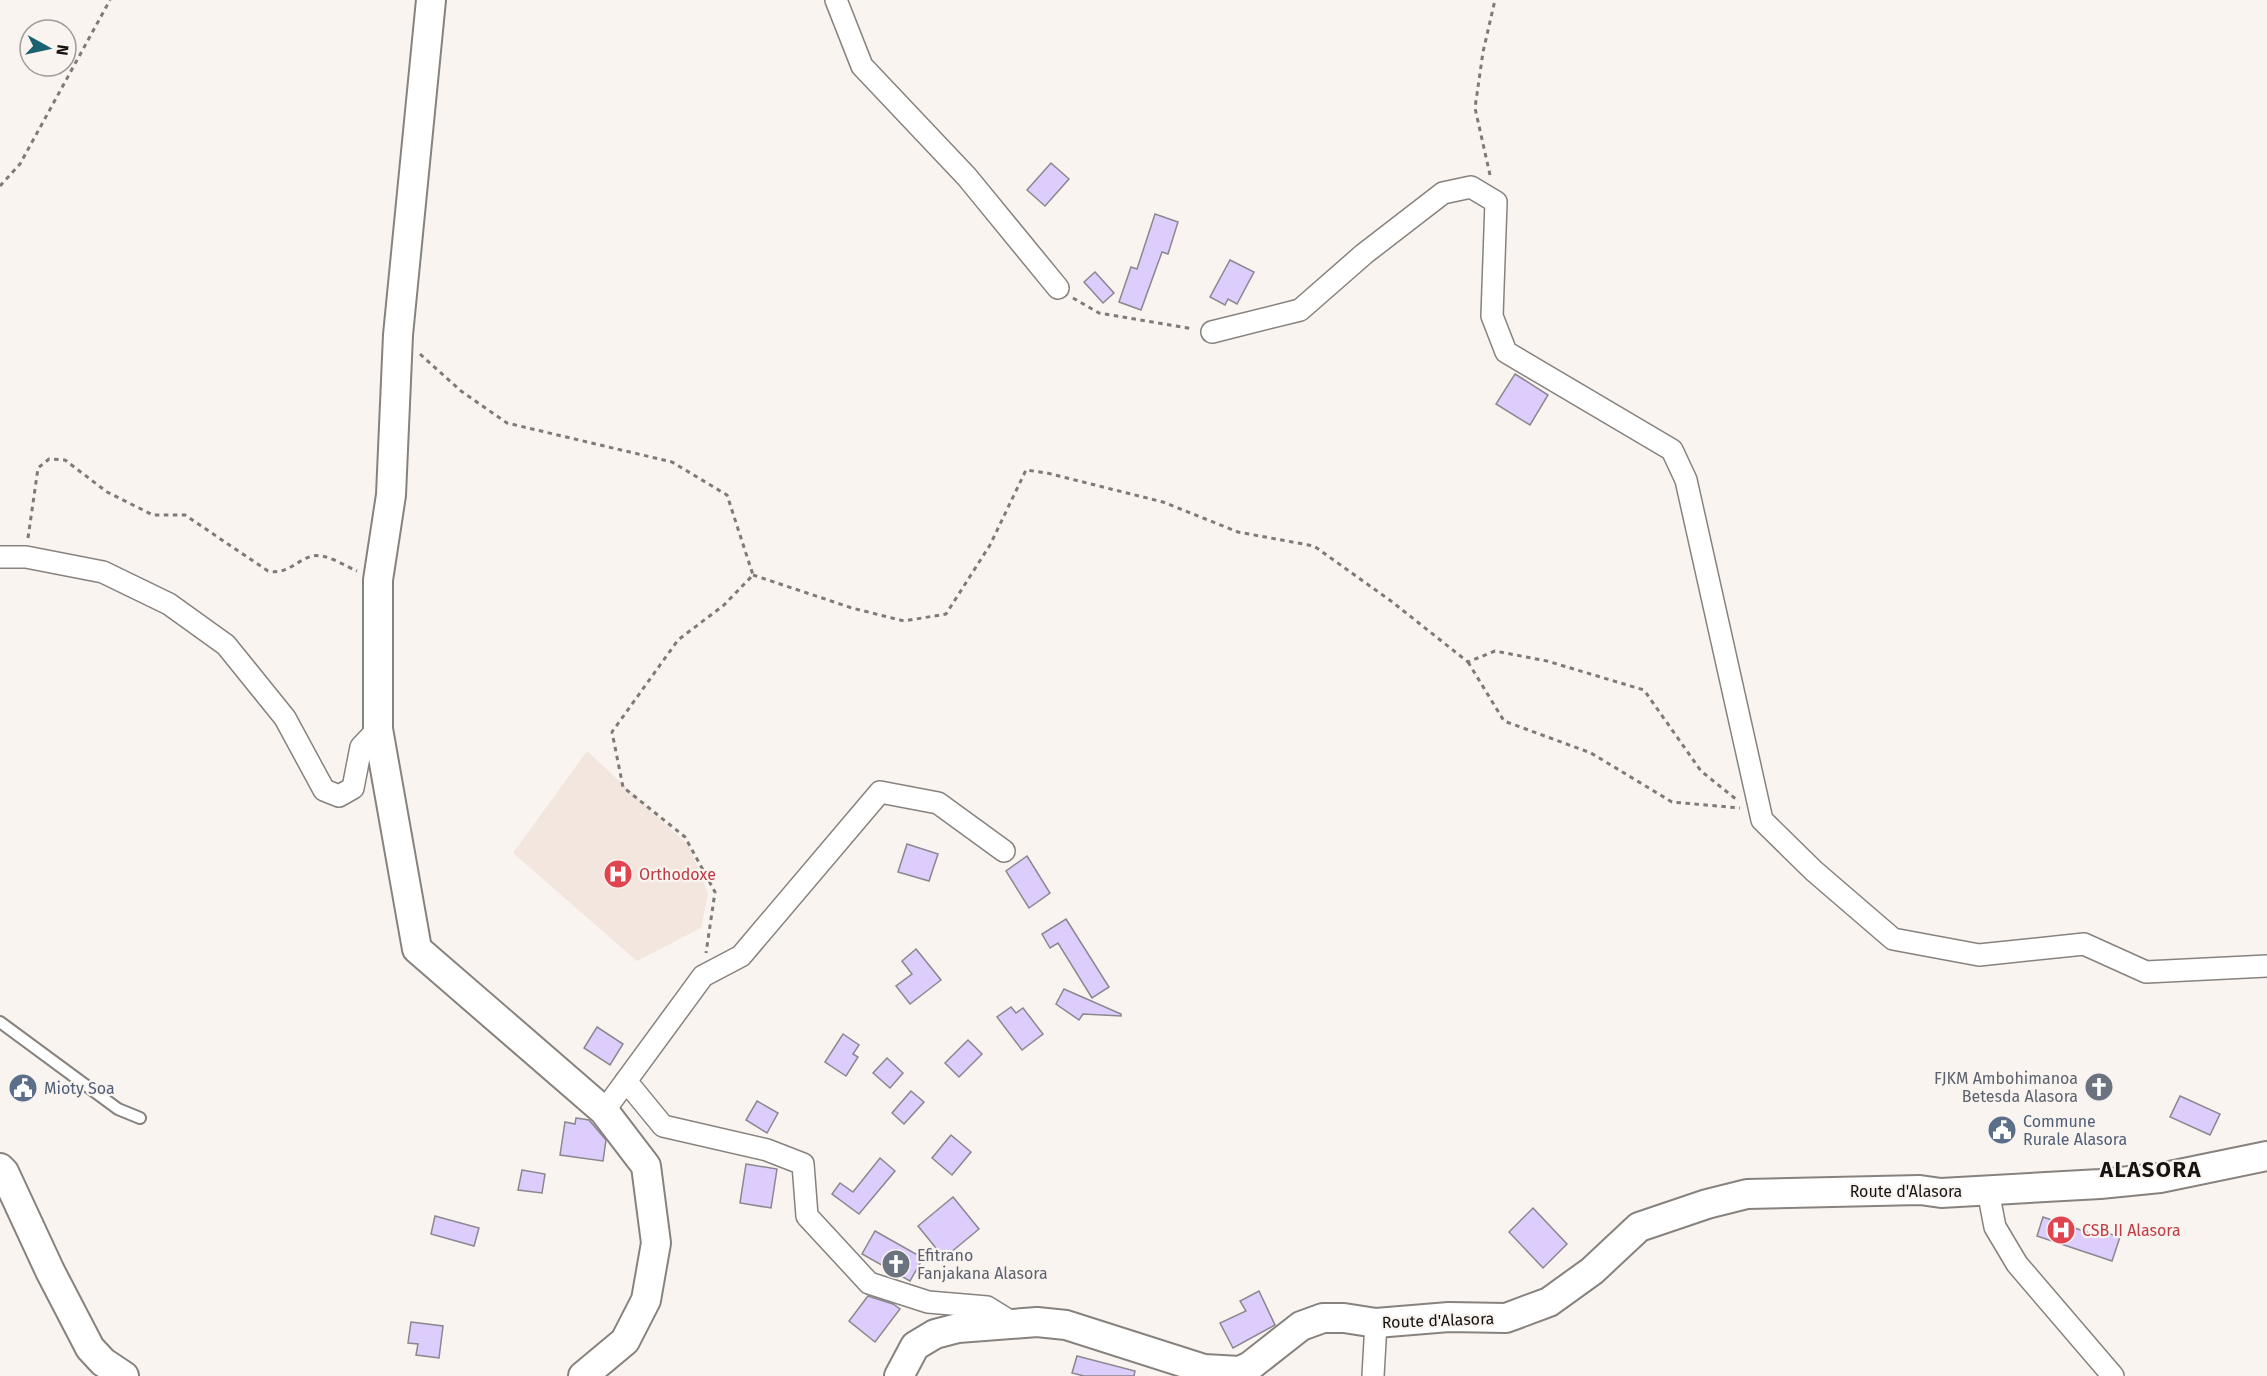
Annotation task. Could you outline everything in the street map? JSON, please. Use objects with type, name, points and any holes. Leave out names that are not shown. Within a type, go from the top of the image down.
[{"type":"street","points":[[431,0],[398,335],[391,495],[378,580],[378,729],[417,948],[604,1111],[646,1166],[656,1243],[646,1300],[625,1341],[582,1376]]},
{"type":"street","points":[[836,0],[862,66],[967,177],[1058,288]]},
{"type":"street","points":[[1212,332],[1300,310],[1364,254],[1443,194],[1471,188],[1496,202],[1492,316],[1506,352],[1672,450],[1686,480],[1762,820],[1814,871],[1893,939],[1979,955],[2084,944],[2146,972],[2267,966]]},
{"type":"street","points":[[0,557],[26,557],[103,572],[169,604],[226,645],[285,718],[324,790],[339,796],[353,788],[362,747],[378,729]]},
{"type":"street","points":[[604,1111],[703,976],[741,956],[880,792],[938,803],[1004,851]]},
{"type":"street","points":[[626,1081],[663,1126],[767,1150],[803,1164],[807,1216],[869,1283],[928,1302],[987,1307],[1013,1323]]},
{"type":"street","name":"Route d'Alasora","points":[[899,1376],[915,1346],[935,1334],[958,1328],[1037,1322],[1066,1325],[1204,1369],[1240,1371],[1250,1366],[1301,1326],[1323,1318],[1344,1318],[1376,1323],[1449,1317],[1506,1318],[1549,1302],[1592,1271],[1639,1227],[1707,1204],[1747,1194],[1920,1190],[1941,1193],[1988,1191],[2160,1178],[2267,1156]]},
{"type":"street","points":[[0,1168],[90,1348],[103,1362],[124,1376]]},
{"type":"street","points":[[1988,1191],[1995,1227],[2017,1264],[2113,1376]]},
{"type":"street","points":[[1373,1376],[1376,1323]]},
{"type":"lane","points":[[0,1022],[118,1109],[140,1118]]},
{"type":"path","points":[[0,186],[20,164],[110,0]]},
{"type":"path","points":[[1494,0],[1483,52],[1475,108],[1496,202]]},
{"type":"path","points":[[1058,288],[1099,313],[1212,332]]},
{"type":"path","points":[[398,335],[461,391],[507,423],[672,462],[727,495],[753,575]]},
{"type":"path","points":[[26,557],[38,468],[49,459],[65,460],[107,492],[153,515],[185,515],[268,572],[279,573],[313,556],[324,556],[378,580]]},
{"type":"path","points":[[753,575],[852,608],[904,621],[946,614],[990,545],[1026,470],[1047,474],[1163,502],[1238,532],[1314,546],[1392,601],[1468,662],[1504,722],[1591,753],[1672,802],[1748,809],[1701,771],[1644,690],[1547,661],[1495,651],[1468,662]]},
{"type":"path","points":[[703,976],[715,892],[685,837],[623,788],[612,732],[678,640],[724,605],[753,575]]},
{"type":"shaded area","name":"Orthodoxe","points":[[587,751],[689,846],[708,894],[701,928],[637,961],[513,853]]},
{"type":"building","points":[[1051,163],[1069,179],[1045,206],[1027,190]]},
{"type":"building","points":[[1155,214],[1178,222],[1168,254],[1162,252],[1141,310],[1119,302],[1131,267],[1137,269]]},
{"type":"building","points":[[1230,260],[1254,272],[1237,304],[1228,299],[1225,305],[1210,297]]},
{"type":"building","points":[[1095,272],[1114,293],[1103,303],[1084,282]]},
{"type":"building","points":[[1515,374],[1548,395],[1530,425],[1496,404]]},
{"type":"building","points":[[907,844],[938,854],[929,881],[898,872]]},
{"type":"building","points":[[1027,856],[1050,893],[1029,908],[1006,871]]},
{"type":"building","points":[[1066,919],[1109,987],[1092,998],[1058,943],[1050,948],[1042,934]]},
{"type":"building","points":[[916,949],[941,980],[910,1004],[896,986],[912,974],[902,961]]},
{"type":"building","points":[[1064,989],[1121,1014],[1121,1016],[1083,1014],[1079,1020],[1056,1004]]},
{"type":"building","points":[[1011,1007],[1016,1013],[1023,1008],[1043,1034],[1022,1050],[997,1017]]},
{"type":"building","points":[[597,1027],[623,1044],[610,1065],[584,1048]]},
{"type":"building","points":[[843,1034],[859,1045],[853,1054],[858,1057],[846,1076],[825,1062]]},
{"type":"building","points":[[968,1040],[982,1054],[959,1077],[945,1063]]},
{"type":"building","points":[[887,1058],[903,1073],[890,1088],[873,1073]]},
{"type":"building","points":[[911,1091],[924,1102],[904,1124],[892,1113]]},
{"type":"building","points":[[2180,1096],[2220,1114],[2210,1135],[2170,1117]]},
{"type":"building","points":[[757,1101],[778,1113],[767,1133],[746,1120]]},
{"type":"building","points":[[576,1118],[589,1120],[606,1140],[603,1161],[560,1155],[565,1122],[575,1124]]},
{"type":"building","points":[[951,1135],[971,1152],[952,1175],[932,1158]]},
{"type":"building","points":[[880,1158],[895,1171],[859,1214],[832,1194],[840,1183],[853,1192]]},
{"type":"building","points":[[746,1164],[777,1169],[771,1208],[740,1203]]},
{"type":"building","points":[[522,1170],[545,1174],[542,1193],[518,1190]]},
{"type":"building","points":[[953,1197],[979,1229],[944,1258],[918,1226]]},
{"type":"building","points":[[1533,1208],[1567,1244],[1543,1268],[1509,1232]]},
{"type":"building","points":[[435,1216],[479,1228],[474,1246],[431,1234]]},
{"type":"building","points":[[2043,1217],[2095,1235],[2097,1230],[2120,1237],[2112,1261],[2037,1236]]},
{"type":"building","points":[[875,1231],[923,1258],[910,1281],[862,1254]]},
{"type":"building","points":[[1259,1291],[1275,1325],[1233,1348],[1220,1323],[1246,1311],[1240,1301]]},
{"type":"building","points":[[868,1296],[893,1304],[900,1309],[875,1342],[849,1321]]},
{"type":"building","points":[[411,1322],[443,1326],[439,1358],[416,1355],[418,1344],[408,1343]]},
{"type":"building","points":[[1077,1356],[1135,1371],[1134,1376],[1084,1376],[1072,1373]]},
{"type":"place","name":"Orthodoxe","points":[[618,874]]},
{"type":"place","name":"FJKM Ambohimanoa Betesda Alasora","points":[[2099,1087]]},
{"type":"place","name":"Mioty Soa","points":[[23,1088]]},
{"type":"place","name":"Commune Rurale Alasora","points":[[2002,1130]]},
{"type":"place","name":"CSB II Alasora","points":[[2061,1230]]},
{"type":"place","name":"Efitrano Fanjakana Alasora","points":[[896,1264]]},
{"type":"district","name":"ALASORA","points":[[2151,1169]]}]
